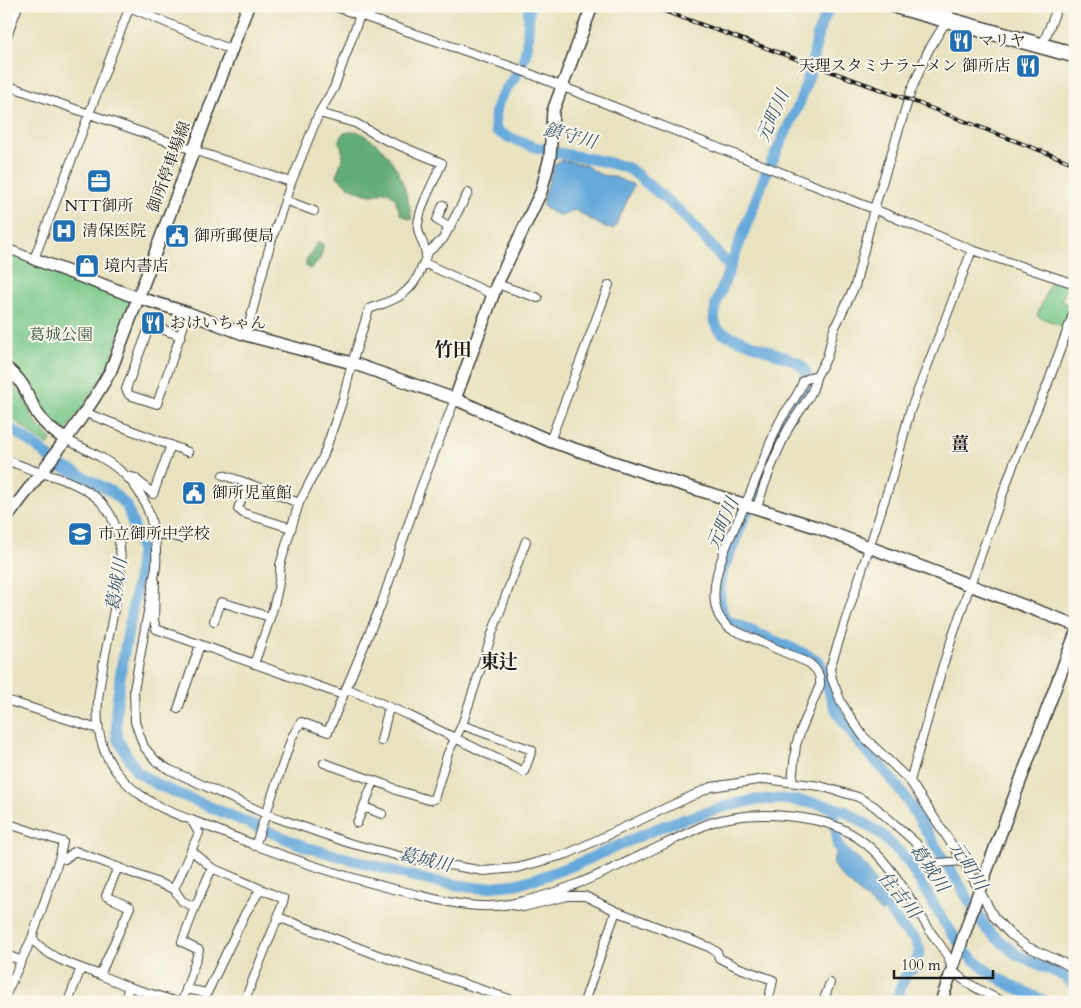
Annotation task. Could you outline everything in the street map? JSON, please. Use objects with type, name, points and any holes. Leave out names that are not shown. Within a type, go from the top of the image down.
[{"type":"highway","points":[[897,6],[949,13],[1042,46],[1075,55]]},
{"type":"street","points":[[6,39],[18,6]]},
{"type":"street","name":"御所停車場線","points":[[6,520],[86,413],[111,370],[248,6]]},
{"type":"street","points":[[333,6],[518,70],[874,209],[972,250],[1075,284]]},
{"type":"street","points":[[369,18],[372,6]]},
{"type":"street","points":[[255,845],[292,738],[301,722],[328,732],[381,606],[420,490],[495,289],[541,192],[550,157],[553,111],[560,87],[592,6]]},
{"type":"street","points":[[1042,46],[1058,6]]},
{"type":"street","points":[[34,259],[129,7],[231,50]]},
{"type":"street","points":[[792,781],[799,737],[821,684],[820,679],[814,667],[723,624],[719,618],[716,601],[718,567],[781,419],[801,389],[803,381],[814,376],[827,357],[834,329],[855,286],[874,209],[911,90],[928,51],[949,13]]},
{"type":"street","points":[[246,335],[270,245],[291,182],[320,113],[334,88],[360,15]]},
{"type":"street","points":[[6,85],[291,182]]},
{"type":"street","points":[[254,664],[270,617],[281,574],[280,565],[299,503],[323,457],[343,399],[369,309],[406,293],[414,283],[424,263],[426,254],[417,226],[420,214],[442,163],[386,140],[355,123],[320,113]]},
{"type":"street","points":[[426,254],[443,239],[468,193]]},
{"type":"street","points":[[285,200],[314,211]]},
{"type":"street","points":[[443,205],[437,220],[450,228]]},
{"type":"street","points":[[6,248],[130,295],[188,313],[246,335],[352,363],[455,399],[550,441],[661,478],[757,507],[870,547],[1075,625]]},
{"type":"street","points":[[972,250],[910,411],[895,468],[870,547],[830,663],[831,679],[840,702],[864,736],[910,781],[994,917],[1010,934],[1028,947],[1075,970]]},
{"type":"street","points":[[424,263],[495,289],[538,298]]},
{"type":"street","points":[[550,441],[609,285]]},
{"type":"street","points":[[910,781],[943,665],[970,585],[1014,460],[1047,386],[1075,309]]},
{"type":"street","points":[[181,336],[150,325],[126,389],[130,395],[157,404],[181,336],[188,313]]},
{"type":"street","points":[[6,368],[17,377],[26,389],[38,414],[47,426],[63,442],[101,458],[126,476],[148,511],[157,549],[154,578],[134,690],[135,722],[144,747],[156,761],[168,769],[266,815],[349,843],[407,858],[484,871],[517,868],[567,854],[711,787],[765,779],[820,786],[858,797],[874,806],[916,843],[932,866],[939,863],[959,861]]},
{"type":"street","points":[[757,507],[772,465],[788,430],[810,396],[814,386],[814,376]]},
{"type":"street","points":[[86,413],[188,452]]},
{"type":"street","points":[[126,476],[135,478],[153,494],[171,445]]},
{"type":"street","points":[[6,460],[42,470],[75,484],[103,503],[117,526],[121,543],[121,564],[98,697],[98,730],[103,747],[115,771],[145,799],[216,830],[328,871],[445,902],[472,905],[510,904],[555,892],[593,878],[712,823],[739,817],[767,816],[792,817],[828,823],[847,832],[877,852],[913,902],[928,929],[961,978],[1004,1002]]},
{"type":"street","points":[[223,475],[299,503]]},
{"type":"street","points":[[247,483],[238,510],[242,513],[291,528]]},
{"type":"street","points":[[154,533],[182,538]]},
{"type":"street","points":[[324,763],[429,800],[434,799],[448,753],[462,725],[494,628],[526,541]]},
{"type":"street","points":[[154,578],[156,590],[154,620],[156,629],[254,664],[389,707],[524,772],[532,750],[462,725]]},
{"type":"street","points":[[214,621],[221,602],[270,617]]},
{"type":"street","points":[[941,1002],[979,893],[1075,635]]},
{"type":"street","points":[[178,709],[200,645]]},
{"type":"street","points":[[821,684],[831,679]]},
{"type":"street","points":[[6,700],[98,730]]},
{"type":"street","points":[[381,741],[389,707]]},
{"type":"street","points":[[357,824],[374,781]]},
{"type":"street","points":[[364,807],[382,814]]},
{"type":"street","points":[[191,820],[198,833]]},
{"type":"street","points":[[6,823],[63,842],[32,938],[9,978],[6,994]]},
{"type":"street","points":[[198,833],[216,830]]},
{"type":"street","points":[[174,890],[198,833]]},
{"type":"street","points":[[191,850],[212,868],[284,899],[244,1002]]},
{"type":"street","points":[[60,856],[65,859],[75,851],[118,867],[174,890],[182,901],[195,908]]},
{"type":"street","points":[[100,975],[130,906],[106,896],[118,867]]},
{"type":"street","points":[[182,1002],[200,950],[182,942],[212,868]]},
{"type":"street","points":[[186,989],[207,993],[246,912],[261,889]]},
{"type":"street","points":[[510,904],[522,907],[568,896],[585,896],[616,911],[709,947],[717,952],[719,958],[737,967],[773,980],[768,1002]]},
{"type":"street","points":[[584,1002],[616,911]]},
{"type":"street","points":[[278,917],[375,954],[518,1002]]},
{"type":"street","points":[[32,938],[39,947],[53,956],[129,987],[178,1002]]},
{"type":"street","points":[[6,955],[20,960]]},
{"type":"street","points":[[68,1002],[82,968]]},
{"type":"street","points":[[823,1002],[830,982]]},
{"type":"street","points":[[124,1002],[129,987]]},
{"type":"green space","points":[[357,131],[376,144],[391,160],[405,189],[411,210],[411,220],[400,214],[395,197],[391,194],[385,191],[373,195],[364,194],[348,186],[337,176],[343,157],[339,142],[343,133]]},
{"type":"green space","points":[[317,243],[323,244],[322,255],[319,261],[310,269],[306,267],[306,260]]},
{"type":"green space","name":"葛城公園","points":[[6,253],[131,301],[108,369],[66,431],[55,426],[45,417],[6,363]]},
{"type":"green space","points":[[1053,276],[1069,282],[1061,301],[1075,307],[1067,328],[1037,316]]},
{"type":"green space","points":[[6,375],[21,392],[33,419],[51,440],[48,446],[6,414]]},
{"type":"water","points":[[560,160],[585,165],[601,175],[615,177],[633,184],[613,229],[603,226],[574,210],[562,216],[551,212],[543,206],[543,199],[554,165]]},
{"type":"water","points":[[838,847],[852,854],[865,865],[903,922],[899,925],[884,911],[882,913],[837,871],[834,866],[834,857]]},
{"type":"waterway","name":"鎮守川","points":[[529,6],[526,50],[522,64],[496,109],[496,131],[542,149],[603,161],[630,169],[682,213],[729,266]]},
{"type":"waterway","name":"元町川","points":[[830,6],[818,33],[811,70],[799,104],[765,176],[716,304],[714,320],[717,328],[722,333],[795,361],[803,368],[807,375],[805,390],[778,436],[723,570],[720,589],[721,608],[726,620],[808,655],[820,663],[833,703],[839,715],[858,742],[887,773],[907,800],[988,931],[1016,954],[1064,976],[1075,986]]},
{"type":"waterway","name":"葛城川","points":[[6,425],[36,446],[59,466],[73,471],[112,492],[127,506],[141,549],[138,578],[121,670],[116,711],[117,738],[137,772],[160,786],[306,847],[430,881],[479,888],[517,884],[544,876],[577,864],[665,825],[727,806],[755,800],[783,799],[820,804],[845,811],[880,833],[907,860],[942,919],[967,954],[990,973],[1012,986],[1047,1002]]},
{"type":"waterway","name":"住吉川","points":[[833,807],[838,846],[849,859]]},
{"type":"waterway","name":"住吉川","points":[[891,913],[902,928],[915,939],[920,951],[913,969],[907,972],[895,1002]]},
{"type":"railway","points":[[650,6],[915,102],[1075,164]]},
{"type":"place","name":"マリヤ","points":[[961,41]]},
{"type":"place","name":"天理スタミナラーメン 御所店","points":[[1028,66]]},
{"type":"place","name":"NTT御所","points":[[99,181]]},
{"type":"place","name":"清保医院","points":[[64,231]]},
{"type":"place","name":"御所郵便局","points":[[177,236]]},
{"type":"place","name":"境内書店","points":[[87,266]]},
{"type":"place","name":"おけいちゃん","points":[[153,323]]},
{"type":"place","name":"御所児童館","points":[[194,493]]},
{"type":"place","name":"市立御所中学校","points":[[80,534]]},
{"type":"district","name":"竹田","points":[[453,350]]},
{"type":"district","name":"薑","points":[[960,444]]},
{"type":"district","name":"東辻","points":[[499,662]]}]
